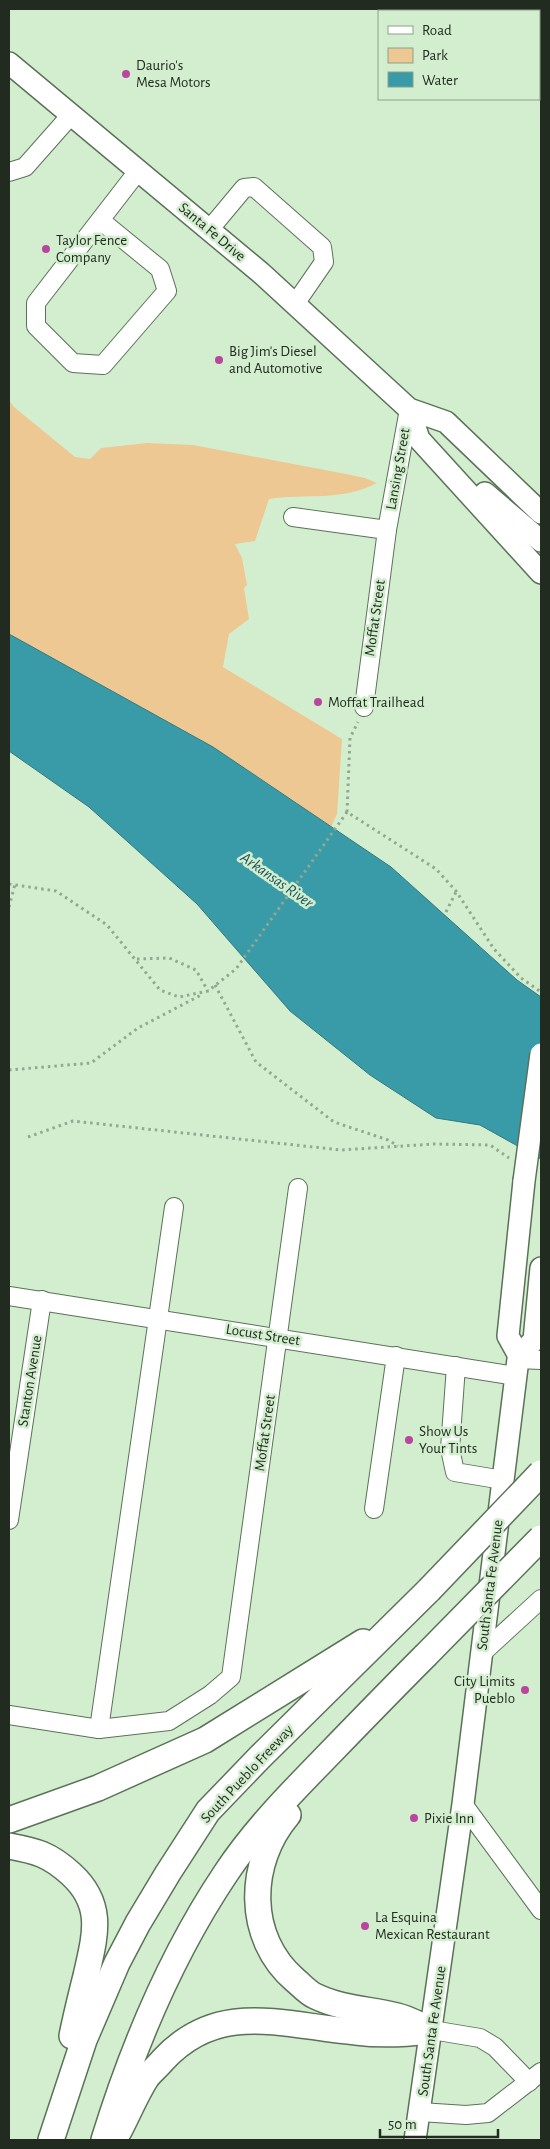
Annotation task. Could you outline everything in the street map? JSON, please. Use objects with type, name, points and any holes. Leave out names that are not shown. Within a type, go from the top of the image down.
[{"type":"highway","name":"South Pueblo Freeway","points":[[51,2140],[84,2040],[117,1964],[138,1923],[208,1811],[260,1757],[402,1618],[541,1473]]},
{"type":"highway","points":[[104,2140],[133,2053],[159,1994],[181,1947],[227,1872],[288,1796],[541,1538]]},
{"type":"highway","points":[[9,1820],[98,1788],[204,1740],[402,1618]]},
{"type":"highway","points":[[392,1690],[284,1820],[268,1850],[257,1880],[258,1914],[267,1943],[284,1970],[313,1996],[347,2008],[398,2016],[432,2030]]},
{"type":"highway","points":[[9,1846],[47,1855],[64,1867],[81,1883],[91,1900],[95,1918],[95,1937],[47,2140]]},
{"type":"highway","points":[[114,2140],[148,2077],[172,2050],[187,2038],[204,2029],[219,2024],[252,2020],[356,2032],[400,2034],[432,2030]]},
{"type":"main road","name":"Santa Fe Drive","points":[[9,64],[295,304],[409,409],[446,422],[533,495],[541,513]]},
{"type":"main road","name":"Santa Fe Drive","points":[[409,409],[419,439],[541,573]]},
{"type":"main road","points":[[445,466],[484,493],[541,541]]},
{"type":"main road","points":[[518,1364],[508,1336],[524,1181],[541,1054]]},
{"type":"main road","points":[[518,1364],[534,1340],[541,1268]]},
{"type":"main road","name":"South Santa Fe Avenue","points":[[415,2140],[463,1804],[518,1364]]},
{"type":"street","points":[[9,172],[25,167],[71,115]]},
{"type":"street","points":[[100,220],[160,269],[167,291],[103,365],[73,363],[36,326],[36,303],[100,220],[138,171]]},
{"type":"street","points":[[209,230],[244,188],[254,187],[322,247],[324,262],[295,304]]},
{"type":"street","name":"Lansing Street","points":[[387,530],[409,409]]},
{"type":"street","points":[[293,517],[387,530]]},
{"type":"street","name":"Moffat Street","points":[[364,707],[387,530]]},
{"type":"street","name":"Moffat Street","points":[[99,1730],[169,1721],[210,1695],[231,1677],[298,1188]]},
{"type":"street","points":[[9,1715],[99,1730],[174,1208]]},
{"type":"street","name":"Locust Street","points":[[9,1296],[456,1366],[518,1364],[541,1360]]},
{"type":"street","name":"Stanton Avenue","points":[[9,1520],[42,1300]]},
{"type":"street","points":[[374,1509],[396,1356]]},
{"type":"street","points":[[456,1366],[450,1449],[455,1472],[503,1480]]},
{"type":"street","points":[[481,1654],[541,1599]]},
{"type":"street","points":[[463,1804],[539,1902]]},
{"type":"street","points":[[420,2112],[466,2116],[488,2113],[535,2077],[480,2038],[432,2030]]},
{"type":"path","points":[[9,1070],[91,1063],[138,1028],[208,991],[236,969],[347,812],[350,738],[364,707]]},
{"type":"path","points":[[347,812],[436,869],[456,891],[494,949],[521,978],[541,992]]},
{"type":"path","points":[[9,884],[56,891],[107,925],[160,990],[179,998],[208,991]]},
{"type":"path","points":[[9,907],[15,884]]},
{"type":"path","points":[[446,912],[456,891]]},
{"type":"path","points":[[136,959],[169,958],[196,970],[208,991]]},
{"type":"path","points":[[215,986],[256,1062],[334,1122],[388,1140],[398,1147]]},
{"type":"path","points":[[28,1136],[73,1121],[340,1150],[434,1144],[490,1145],[512,1161]]},
{"type":"green space","points":[[9,400],[14,407],[75,457],[90,459],[101,448],[147,443],[193,445],[346,474],[377,483],[350,493],[269,499],[255,541],[235,544],[242,558],[247,585],[244,588],[249,619],[229,634],[223,667],[342,739],[337,814],[331,827],[213,747],[9,634]]},
{"type":"water","name":"Arkansas River","points":[[9,634],[213,747],[391,867],[517,980],[541,997],[541,1159],[480,1125],[436,1118],[370,1075],[290,1011],[197,904],[89,807],[9,751]]},
{"type":"place","name":"Daurio's Mesa Motors","points":[[126,74]]},
{"type":"place","name":"Taylor Fence Company","points":[[46,249]]},
{"type":"place","name":"Big Jim's Diesel and Automotive","points":[[219,360]]},
{"type":"place","name":"Moffat Trailhead","points":[[318,702]]},
{"type":"place","name":"Show Us Your Tints","points":[[409,1440]]},
{"type":"place","name":"City Limits Pueblo","points":[[525,1690]]},
{"type":"place","name":"Pixie Inn","points":[[414,1818]]},
{"type":"place","name":"La Esquina Mexican Restaurant","points":[[365,1926]]}]
